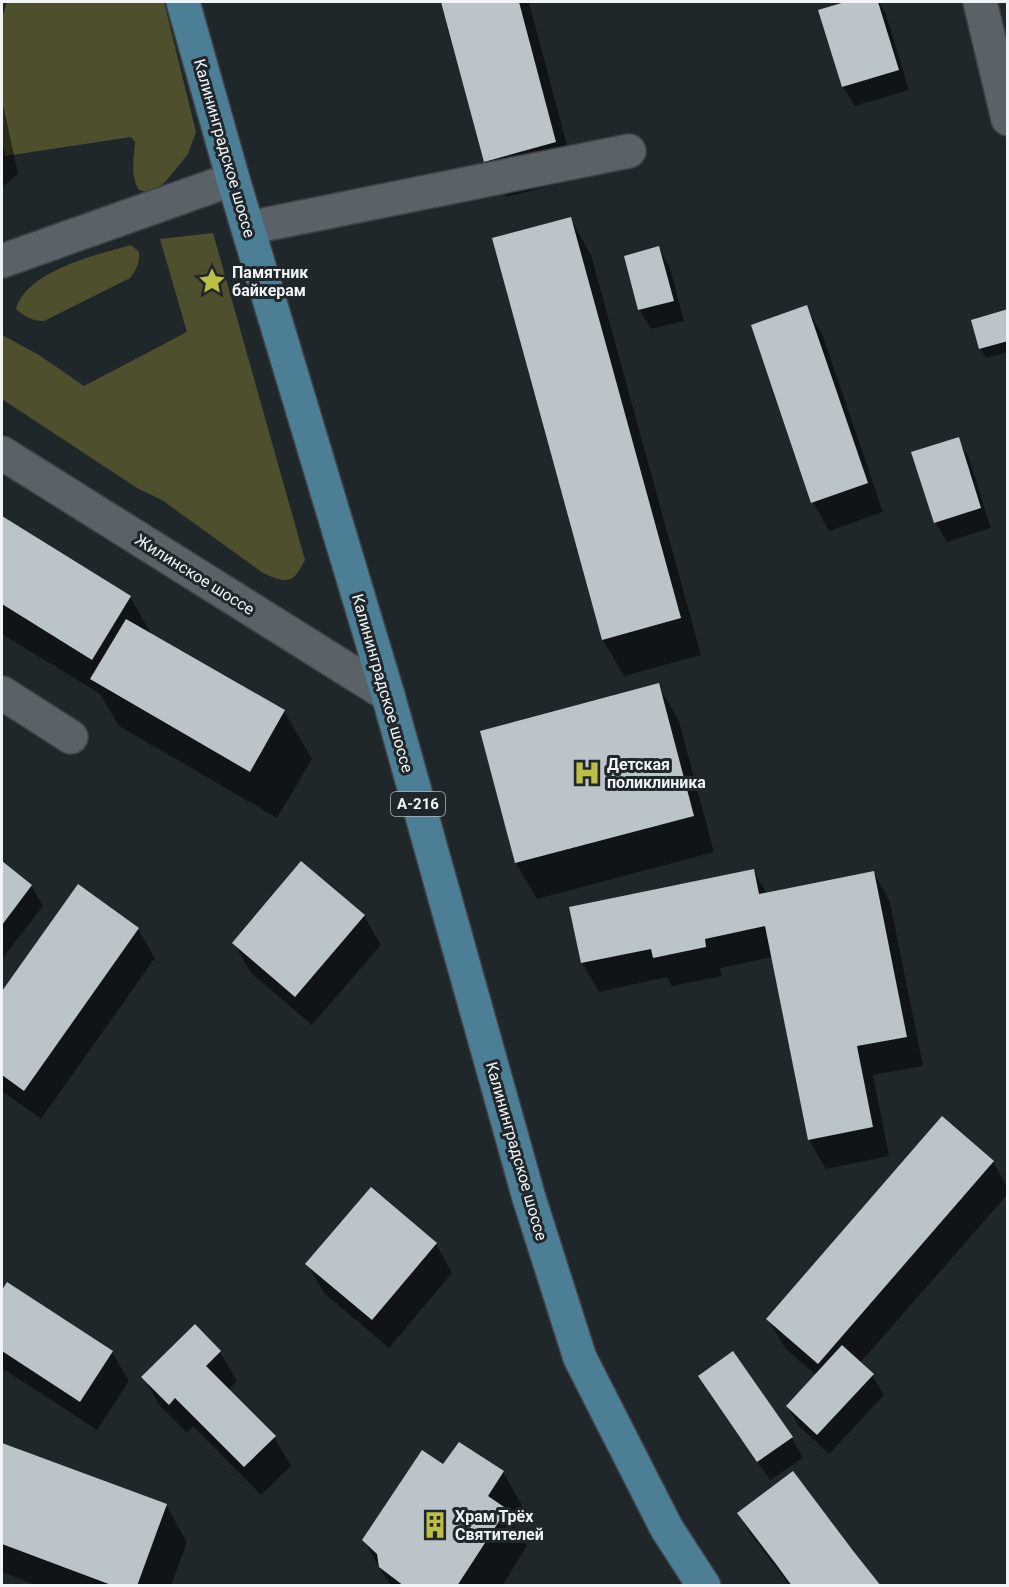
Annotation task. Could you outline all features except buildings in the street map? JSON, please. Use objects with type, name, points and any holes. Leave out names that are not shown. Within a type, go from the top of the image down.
[{"type":"main road","name":"Калининградское шоссе","points":[[183,2],[233,179],[388,695],[529,1198],[580,1358],[667,1529],[704,1586]]},
{"type":"street","points":[[980,2],[1008,119]]},
{"type":"street","points":[[248,228],[629,151]]},
{"type":"street","points":[[2,261],[233,179]]},
{"type":"street","name":"Жилинское шоссе","points":[[2,453],[388,695]]},
{"type":"street","points":[[2,693],[72,736]]},
{"type":"green space","points":[[7,2],[164,2],[196,132],[188,154],[166,181],[155,190],[148,192],[139,190],[136,185],[133,161],[135,142],[131,137],[5,156],[2,140],[2,19]]},
{"type":"green space","points":[[213,233],[305,560],[297,574],[288,580],[263,573],[162,500],[137,488],[2,399],[2,335],[39,355],[84,386],[187,332],[160,239]]},
{"type":"green space","points":[[131,245],[139,252],[139,256],[138,265],[130,278],[44,321],[29,318],[16,309],[23,295],[48,274],[83,259]]},
{"type":"place","name":"Памятник байкерам","points":[[212,281]]},
{"type":"place","name":"Детская поликлиника","points":[[587,773]]},
{"type":"place","name":"Храм Трёх Святителей","points":[[435,1525]]}]
